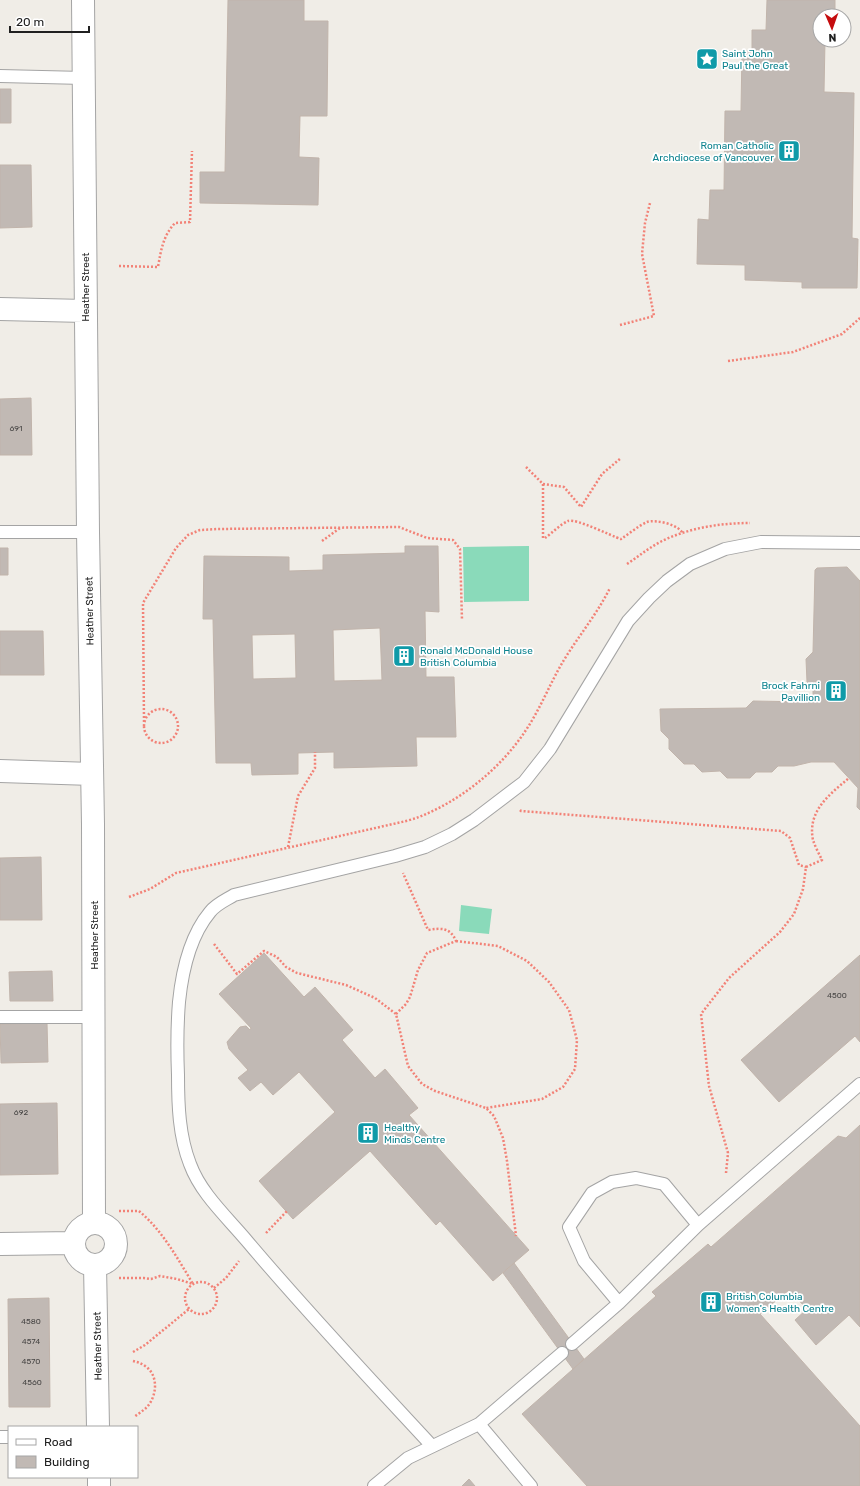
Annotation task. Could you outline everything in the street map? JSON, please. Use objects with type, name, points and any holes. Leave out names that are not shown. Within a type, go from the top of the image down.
[{"type":"street","name":"Heather Street","points":[[83,0],[92,774],[94,1222]]},
{"type":"street","points":[[0,309],[86,311]]},
{"type":"street","points":[[0,772],[92,774]]},
{"type":"street","points":[[94,1222],[109,1228],[114,1235],[116,1242],[115,1251],[110,1258],[103,1263],[95,1265],[80,1259],[75,1251],[74,1243],[75,1236],[80,1229],[86,1224],[94,1222]]},
{"type":"street","points":[[0,1244],[74,1243]]},
{"type":"street","name":"Heather Street","points":[[95,1265],[98,1426]]},
{"type":"lane","points":[[0,76],[84,78]]},
{"type":"lane","points":[[0,532],[88,532]]},
{"type":"lane","points":[[432,1446],[262,1259],[208,1195],[196,1178],[184,1144],[180,1121],[177,1050],[178,1010],[182,980],[187,958],[202,923],[210,911],[234,895],[395,856],[425,847],[452,834],[474,820],[524,782],[550,749],[628,621],[666,581],[690,564],[726,549],[761,542],[860,543]]},
{"type":"lane","points":[[0,1017],[94,1017]]},
{"type":"lane","points":[[572,1344],[619,1303],[698,1225],[724,1204],[860,1084]]},
{"type":"lane","points":[[619,1303],[584,1261],[570,1227],[592,1193],[612,1182],[636,1178],[664,1184],[698,1225]]},
{"type":"lane","points":[[374,1486],[408,1458],[479,1424],[562,1353]]},
{"type":"lane","points":[[479,1424],[531,1486]]},
{"type":"path","points":[[119,266],[158,267],[164,238],[168,230],[175,223],[190,222],[192,151]]},
{"type":"path","points":[[620,325],[654,316],[642,254],[645,223],[650,204]]},
{"type":"path","points":[[728,361],[792,352],[842,334],[860,318]]},
{"type":"path","points":[[526,467],[543,484],[564,487],[581,507],[602,474],[622,458]]},
{"type":"path","points":[[543,484],[543,538],[569,521],[575,521],[621,539],[645,523],[651,521],[676,526],[682,529],[683,534]]},
{"type":"path","points":[[144,722],[148,715],[155,710],[163,709],[171,712],[177,718],[179,726],[177,734],[167,743],[160,744],[152,742],[147,737],[143,729],[143,603],[176,548],[188,536],[200,530],[399,527],[427,538],[453,540],[460,549],[462,620]]},
{"type":"path","points":[[322,541],[341,528]]},
{"type":"path","points":[[129,897],[150,889],[176,873],[393,824],[418,817],[462,795],[502,760],[526,731],[561,666],[603,603],[610,588]]},
{"type":"path","points":[[288,847],[298,796],[315,768],[315,752]]},
{"type":"path","points":[[510,793],[521,811],[781,831],[790,838],[799,865],[806,867],[822,860],[813,839],[813,822],[820,804],[849,778]]},
{"type":"path","points":[[395,856],[428,930],[441,928],[453,934],[456,941]]},
{"type":"path","points":[[724,1204],[728,1153],[709,1086],[701,1014],[729,978],[780,932],[794,914],[803,888],[806,867]]},
{"type":"path","points":[[212,941],[238,974],[264,951],[277,957],[286,967],[297,973],[346,985],[375,998],[396,1014],[401,1029],[408,1066],[416,1078],[426,1087],[486,1108],[494,1116],[503,1138],[516,1236]]},
{"type":"path","points":[[396,1014],[406,1004],[410,997],[418,970],[427,953],[456,941],[498,946],[527,961],[549,982],[569,1010],[577,1040],[575,1069],[563,1087],[542,1099],[486,1108]]},
{"type":"path","points":[[115,1211],[139,1211],[146,1217],[165,1241],[193,1284]]},
{"type":"path","points":[[262,1236],[287,1211]]},
{"type":"path","points":[[214,1288],[226,1278],[240,1259]]},
{"type":"path","points":[[116,1278],[151,1279],[160,1276],[193,1284]]},
{"type":"path","points":[[200,1282],[207,1283],[214,1288],[217,1295],[217,1302],[213,1309],[201,1314],[189,1309],[185,1296],[188,1289],[193,1284],[200,1282]]},
{"type":"path","points":[[133,1352],[145,1345],[189,1309]]},
{"type":"path","points":[[133,1361],[145,1366],[153,1376],[155,1385],[153,1396],[146,1408],[134,1417]]},
{"type":"green space","points":[[529,546],[529,601],[464,602],[463,547]]},
{"type":"green space","points":[[461,905],[492,909],[489,934],[459,931]]},
{"type":"building","points":[[228,0],[304,0],[304,21],[328,21],[327,116],[300,116],[299,157],[319,158],[318,205],[200,203],[200,172],[225,172]]},
{"type":"building","name":"Roman Catholic Archdiocese of Vancouver","points":[[767,0],[835,0],[835,8],[812,8],[812,48],[825,48],[824,92],[854,93],[852,238],[858,239],[857,288],[802,288],[802,282],[745,280],[745,265],[697,264],[698,219],[709,220],[710,190],[724,190],[725,111],[741,111],[742,51],[752,51],[752,30],[766,30]]},
{"type":"building","points":[[0,89],[11,89],[11,123],[0,123]]},
{"type":"building","points":[[0,165],[31,165],[32,227],[0,228]]},
{"type":"building","points":[[31,398],[32,455],[0,455],[0,399]]},
{"type":"building","name":"Ronald McDonald House British Columbia","points":[[405,546],[438,546],[439,612],[425,611],[426,677],[454,677],[456,737],[416,737],[417,766],[334,768],[334,752],[298,753],[298,774],[252,775],[251,763],[216,763],[213,619],[203,619],[204,556],[289,557],[289,571],[323,570],[323,555],[405,553]],"holes":[[[380,628],[382,680],[334,681],[333,630]],[[295,634],[296,678],[253,679],[252,635]]]},
{"type":"building","points":[[0,548],[8,548],[8,575],[0,575]]},
{"type":"building","name":"Brock Fahrni Pavillion","points":[[847,567],[860,581],[860,810],[857,807],[858,788],[834,762],[811,762],[794,766],[778,766],[772,772],[756,772],[750,778],[727,778],[720,771],[702,772],[694,764],[684,764],[669,749],[669,739],[661,731],[660,709],[746,708],[753,701],[806,702],[813,695],[813,688],[807,682],[806,659],[813,652],[815,570],[817,568]]},
{"type":"building","points":[[0,631],[43,631],[44,675],[0,675]]},
{"type":"building","points":[[41,857],[42,920],[0,920],[0,858]]},
{"type":"building","name":"Healthy Minds Centre","points":[[264,953],[304,997],[315,987],[353,1030],[342,1040],[375,1078],[385,1069],[418,1108],[409,1115],[529,1250],[493,1281],[440,1221],[436,1225],[370,1151],[293,1219],[259,1181],[335,1112],[299,1072],[273,1095],[261,1082],[250,1091],[238,1078],[248,1070],[229,1049],[227,1042],[240,1027],[246,1026],[250,1030],[251,1028],[219,994]]},
{"type":"building","points":[[860,955],[860,1042],[855,1036],[779,1102],[741,1060]]},
{"type":"building","points":[[52,971],[53,1001],[10,1001],[9,972]]},
{"type":"building","points":[[47,1023],[48,1062],[1,1063],[0,1024]]},
{"type":"building","points":[[57,1103],[58,1174],[0,1175],[0,1104]]},
{"type":"building","name":"British Columbia Women's Health Centre","points":[[860,1125],[860,1327],[849,1315],[816,1345],[795,1320],[807,1309],[789,1290],[760,1314],[860,1426],[860,1486],[587,1486],[522,1414],[656,1296],[652,1292],[708,1244],[711,1247],[838,1136],[846,1138]]},
{"type":"building","points":[[514,1263],[584,1359],[573,1369],[503,1273]]},
{"type":"building","points":[[49,1298],[50,1407],[9,1407],[8,1299]]},
{"type":"building","points":[[469,1479],[475,1486],[462,1486]]},
{"type":"place","name":"Saint John Paul the Great","points":[[707,59]]},
{"type":"place","name":"Roman Catholic Archdiocese of Vancouver","points":[[789,151]]},
{"type":"place","name":"Ronald McDonald House British Columbia","points":[[404,656]]},
{"type":"place","name":"Brock Fahrni Pavillion","points":[[836,691]]},
{"type":"place","name":"Healthy Minds Centre","points":[[368,1133]]},
{"type":"place","name":"British Columbia Women's Health Centre","points":[[711,1302]]}]
